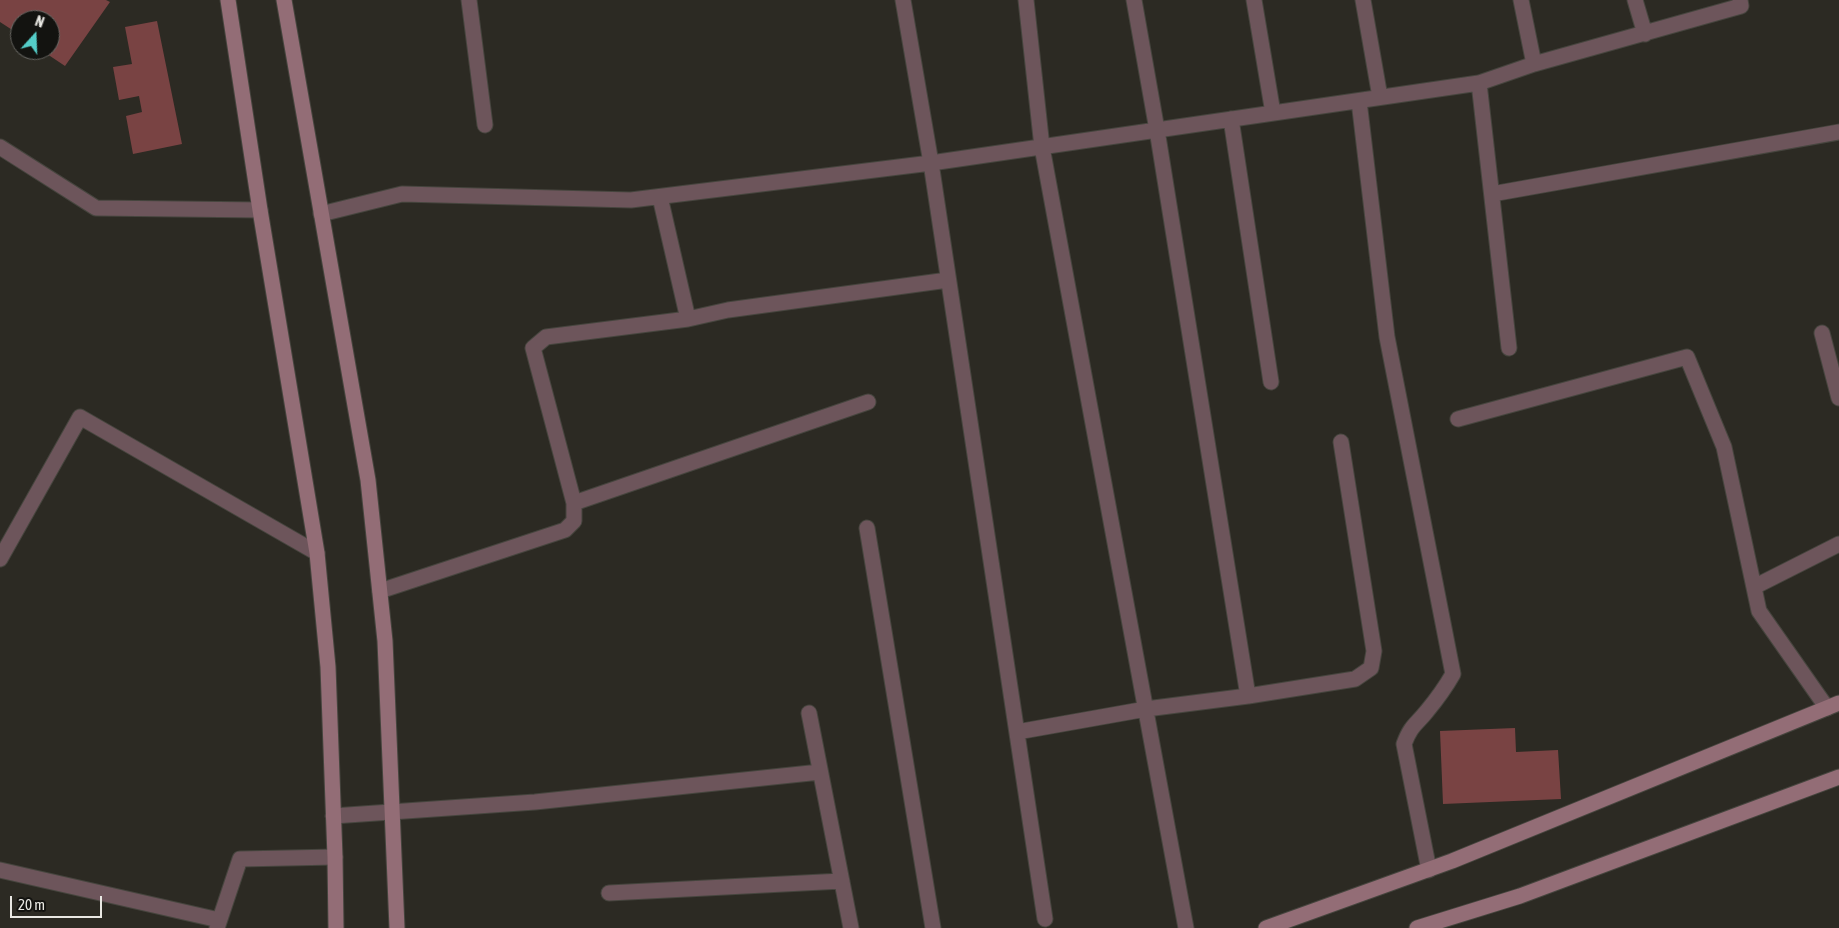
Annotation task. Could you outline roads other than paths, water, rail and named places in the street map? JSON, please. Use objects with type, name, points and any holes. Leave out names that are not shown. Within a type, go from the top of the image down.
[{"type":"street","points":[[228,0],[260,210],[317,553],[328,667],[336,928]]},
{"type":"street","points":[[284,0],[368,480],[385,641],[394,812],[397,928]]},
{"type":"street","points":[[469,0],[485,125]]},
{"type":"street","points":[[903,0],[930,163],[1045,919]]},
{"type":"street","points":[[1026,0],[1042,146],[1186,928]]},
{"type":"street","points":[[1134,0],[1158,130],[1248,696]]},
{"type":"street","points":[[1254,0],[1273,113]]},
{"type":"street","points":[[1363,0],[1380,97]]},
{"type":"street","points":[[1521,0],[1534,64]]},
{"type":"street","points":[[1635,0],[1645,34]]},
{"type":"street","points":[[321,214],[402,194],[631,200],[660,197],[930,163],[1479,83],[1534,64],[1741,6],[1740,0]]},
{"type":"street","points":[[1479,83],[1509,348]]},
{"type":"street","points":[[1359,101],[1387,338],[1453,674],[1444,690],[1426,713],[1409,730],[1404,744],[1429,870]]},
{"type":"street","points":[[1231,119],[1271,382]]},
{"type":"street","points":[[1492,194],[1839,132]]},
{"type":"street","points":[[0,146],[96,208],[260,210]]},
{"type":"street","points":[[660,197],[688,319]]},
{"type":"street","points":[[380,591],[565,530],[574,521],[574,503],[533,348],[546,337],[688,319],[728,310],[948,280]]},
{"type":"street","points":[[1822,333],[1839,398]]},
{"type":"street","points":[[1266,928],[1429,870],[1833,705],[1759,611],[1724,447],[1687,357],[1458,419]]},
{"type":"street","points":[[574,503],[868,402]]},
{"type":"street","points":[[0,559],[80,417],[317,553]]},
{"type":"street","points":[[1017,732],[1146,709],[1248,696],[1355,679],[1371,668],[1374,651],[1341,442]]},
{"type":"street","points":[[867,528],[933,928]]},
{"type":"street","points":[[1754,587],[1839,544]]},
{"type":"street","points":[[809,713],[851,928]]},
{"type":"street","points":[[332,816],[535,802],[820,772]]},
{"type":"street","points":[[1417,928],[1520,896],[1839,777]]},
{"type":"street","points":[[0,870],[218,924],[240,859],[335,857]]},
{"type":"street","points":[[609,893],[842,882]]}]
